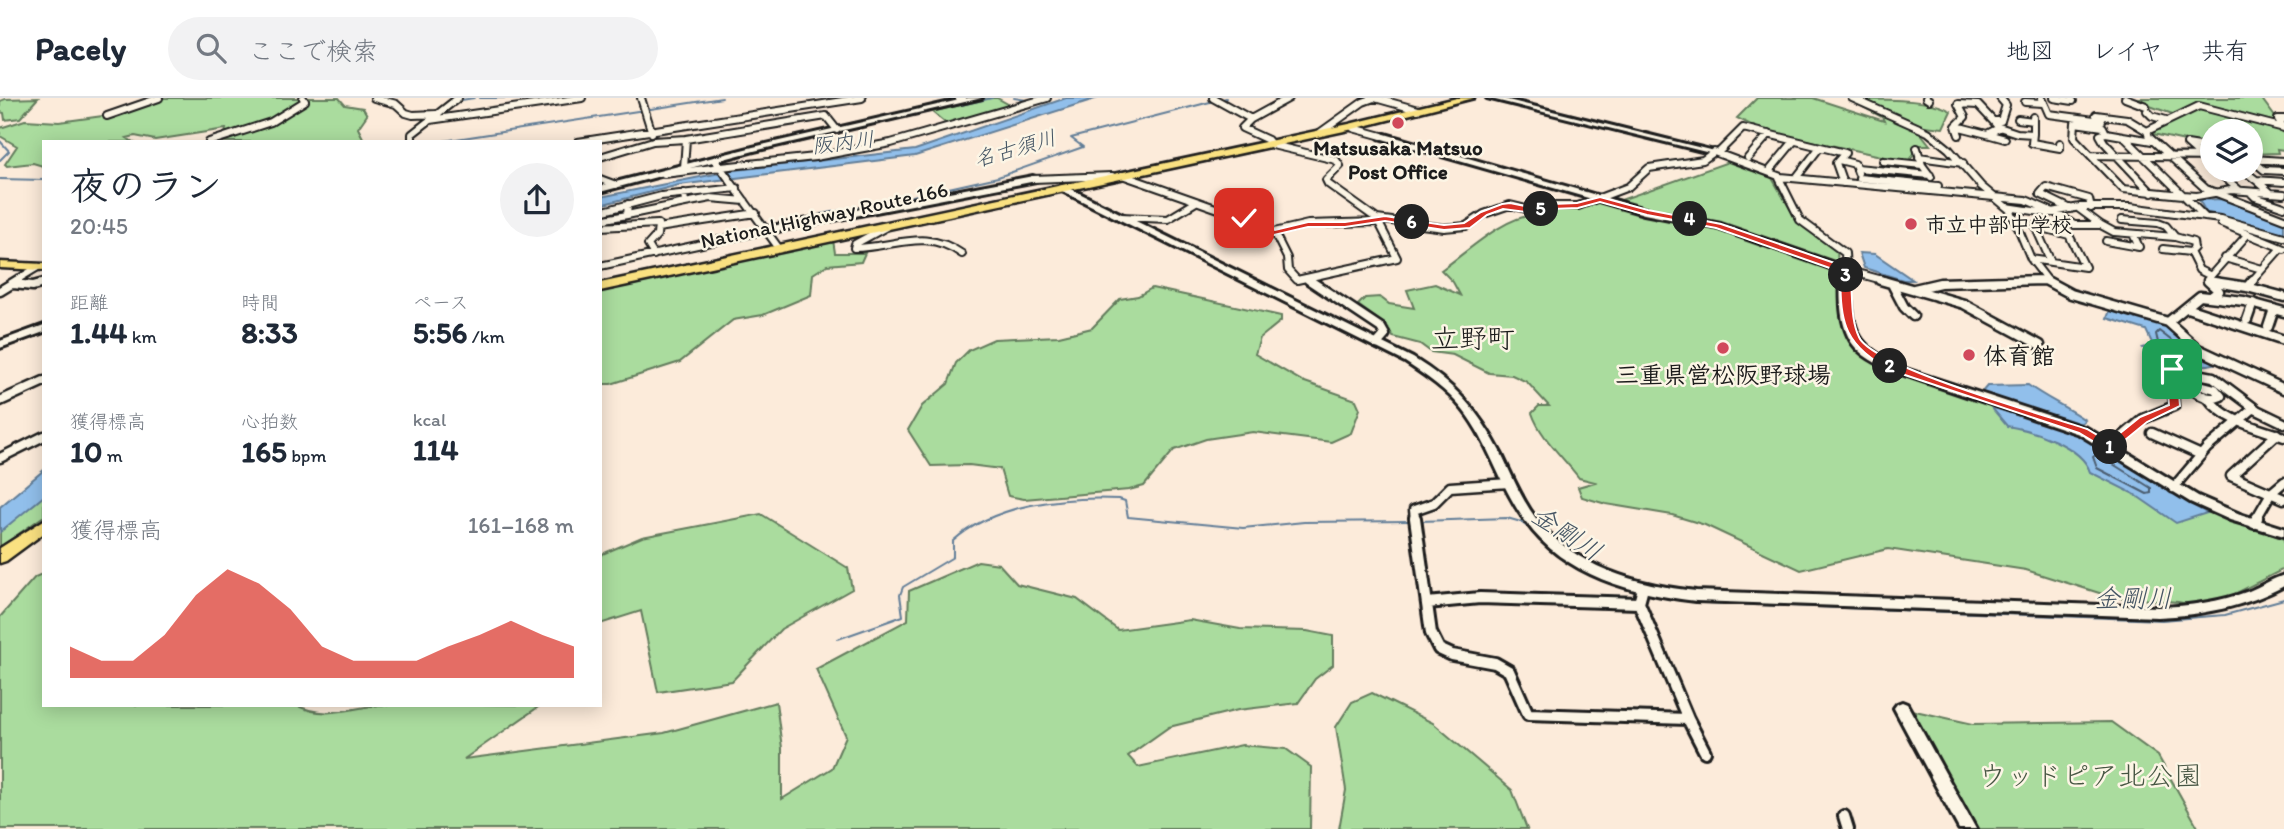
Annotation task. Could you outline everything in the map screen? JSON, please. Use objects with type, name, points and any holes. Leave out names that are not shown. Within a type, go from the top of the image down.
[{"type":"highway","name":"National Highway Route 166","points":[[602,287],[894,222],[1351,127],[1469,98]]},
{"type":"highway","points":[[0,557],[42,526]]},
{"type":"main road","points":[[0,265],[41,267]]},
{"type":"street","points":[[107,116],[159,98]]},
{"type":"street","points":[[216,140],[262,127],[296,109],[305,101],[303,98]]},
{"type":"street","points":[[374,98],[396,104],[406,113],[413,115],[436,114]]},
{"type":"street","points":[[412,140],[412,134],[458,98]]},
{"type":"street","points":[[429,120],[582,98]]},
{"type":"street","points":[[641,98],[654,141]]},
{"type":"street","points":[[590,140],[862,98]]},
{"type":"street","points":[[664,174],[720,165],[837,130],[978,98]]},
{"type":"street","points":[[602,188],[684,169],[815,157],[891,144],[1047,98]]},
{"type":"street","points":[[1274,232],[1287,258],[1288,270],[1297,280],[1397,257],[1377,221],[1328,184],[1326,180],[1340,166],[1336,160],[1272,145],[1244,130],[1244,124],[1251,119],[1289,98]]},
{"type":"street","points":[[1321,132],[1363,102],[1374,98],[1418,110]]},
{"type":"street","points":[[1491,98],[1748,158],[1793,177]]},
{"type":"street","points":[[1852,98],[1928,132],[1962,163],[1993,198],[2011,211],[2031,259],[2045,280],[2071,294],[2168,322],[2198,349],[2284,389]]},
{"type":"street","points":[[1973,98],[1999,127],[2017,133],[2033,134]]},
{"type":"street","points":[[1993,121],[2001,121],[2006,105],[2000,98]]},
{"type":"street","points":[[2054,98],[2073,101]]},
{"type":"street","points":[[2125,98],[2146,109],[2152,116],[2166,120]]},
{"type":"street","points":[[2197,98],[2199,106]]},
{"type":"street","points":[[1216,99],[1251,119]]},
{"type":"street","points":[[2025,102],[2040,99],[2049,114],[2102,121],[2091,109]]},
{"type":"street","points":[[1955,101],[1978,104]]},
{"type":"street","points":[[1955,101],[1965,117],[1956,126]]},
{"type":"street","points":[[824,104],[831,114]]},
{"type":"street","points":[[2147,131],[2199,106],[2284,128]]},
{"type":"street","points":[[2018,118],[2047,111]]},
{"type":"street","points":[[2116,113],[2128,116],[2147,131],[2152,141],[2199,184],[2216,194],[2284,219]]},
{"type":"street","points":[[2096,115],[2128,116]]},
{"type":"street","points":[[602,156],[654,141],[686,139],[826,116],[837,130]]},
{"type":"street","points":[[2033,116],[2032,143],[2060,148]]},
{"type":"street","points":[[2284,120],[2278,119],[2284,128]]},
{"type":"street","points":[[2106,133],[2103,127],[2075,123],[2074,138],[2123,189],[2184,195],[2239,190],[2284,194]]},
{"type":"street","points":[[1956,126],[2005,139]]},
{"type":"street","points":[[1956,126],[1959,135]]},
{"type":"street","points":[[1351,127],[1647,212],[1718,226],[1893,286],[1914,289],[1964,304],[2040,345]]},
{"type":"street","points":[[1987,134],[1999,127]]},
{"type":"street","points":[[602,266],[767,230],[1033,179],[1117,176],[1244,218],[1274,232],[1308,224],[1377,221],[1444,228],[1466,226],[1484,214],[1510,205],[1534,211],[1552,206],[1578,206],[1600,199],[1628,187],[1649,168],[1703,160],[1719,151],[1743,128],[1845,153],[1836,163],[1843,183]]},
{"type":"street","points":[[2152,141],[2106,133],[2100,135],[2152,192]]},
{"type":"street","points":[[1748,158],[1769,134]]},
{"type":"street","points":[[2123,136],[2208,217],[2282,249],[2247,287]]},
{"type":"street","points":[[684,169],[686,139]]},
{"type":"street","points":[[1771,169],[1794,141]]},
{"type":"street","points":[[2200,146],[2187,144],[2200,155]]},
{"type":"street","points":[[1793,177],[1820,147]]},
{"type":"street","points":[[1917,148],[1922,165],[1945,193]]},
{"type":"street","points":[[1719,151],[1779,178],[1938,186]]},
{"type":"street","points":[[2091,155],[2200,157]]},
{"type":"street","points":[[1919,157],[1962,163]]},
{"type":"street","points":[[1839,160],[1855,164],[1860,182]]},
{"type":"street","points":[[2263,160],[2284,161]]},
{"type":"street","points":[[1883,161],[1922,165]]},
{"type":"street","points":[[720,165],[778,247]]},
{"type":"street","points":[[1857,168],[1930,175]]},
{"type":"street","points":[[2264,170],[2284,171]]},
{"type":"street","points":[[1779,178],[1800,220],[1844,253],[1847,260],[1845,291],[1854,337],[1861,347],[1879,360],[1896,369],[2083,431],[2173,488],[2216,509],[2284,532]]},
{"type":"street","points":[[602,180],[616,185]]},
{"type":"street","points":[[2263,180],[2284,182]]},
{"type":"street","points":[[1860,182],[2026,200],[2074,225],[2101,225]]},
{"type":"street","points":[[2230,182],[2239,190]]},
{"type":"street","points":[[2258,182],[2271,193]]},
{"type":"street","points":[[2091,208],[2088,199],[2064,190],[2046,187],[2039,194],[2074,208],[2110,231],[2175,237],[2193,242],[2194,248],[2190,252]]},
{"type":"street","points":[[602,211],[684,193],[737,188]]},
{"type":"street","points":[[1063,188],[1426,371],[1456,395],[1471,413],[1531,520],[1553,543],[1578,560],[1643,588],[1696,596],[2186,612],[2247,599],[2284,580]]},
{"type":"street","points":[[2249,191],[2255,197],[2282,206]]},
{"type":"street","points":[[684,193],[685,203]]},
{"type":"street","points":[[602,220],[710,198],[745,201]]},
{"type":"street","points":[[1121,217],[1168,219],[1196,202]]},
{"type":"street","points":[[624,226],[623,219],[627,215],[628,204]]},
{"type":"street","points":[[654,255],[648,245],[657,235],[658,226],[670,206]]},
{"type":"street","points":[[2005,207],[2053,212],[2074,208],[2130,207],[2208,217],[2284,237]]},
{"type":"street","points":[[2104,208],[2123,221],[2166,226],[2175,237]]},
{"type":"street","points":[[602,228],[658,226],[756,214]]},
{"type":"street","points":[[894,222],[861,240],[854,248],[915,240],[950,246],[962,254]]},
{"type":"street","points":[[2031,259],[2051,262],[2085,267],[2069,234],[2035,226],[2051,262]]},
{"type":"street","points":[[2106,241],[2138,247],[2133,234]]},
{"type":"street","points":[[2208,278],[2246,235]]},
{"type":"street","points":[[2163,249],[2190,252]]},
{"type":"street","points":[[2190,252],[2199,270],[2219,291],[2213,296]]},
{"type":"street","points":[[2225,258],[2262,269]]},
{"type":"street","points":[[0,291],[41,267]]},
{"type":"street","points":[[2208,278],[2284,297]]},
{"type":"street","points":[[1308,279],[1381,328],[1385,335],[1377,344]]},
{"type":"street","points":[[1914,289],[1940,283],[2045,280]]},
{"type":"street","points":[[13,284],[33,286],[42,284]]},
{"type":"street","points":[[1893,286],[1903,307],[1913,316]]},
{"type":"street","points":[[2168,322],[2200,296],[2213,296],[2281,310],[2268,327]]},
{"type":"street","points":[[2247,320],[2253,303]]},
{"type":"street","points":[[2187,308],[2284,340]]},
{"type":"street","points":[[0,345],[42,329]]},
{"type":"street","points":[[2110,447],[2143,419],[2174,406],[2172,369],[2213,377],[2254,408],[2284,423]]},
{"type":"street","points":[[0,401],[42,382]]},
{"type":"street","points":[[2208,398],[2215,408],[2281,436],[2231,476],[2284,499]]},
{"type":"street","points":[[2173,488],[2201,455],[2254,408]]},
{"type":"street","points":[[2152,433],[2201,455]]},
{"type":"street","points":[[1,457],[42,437]]},
{"type":"street","points":[[2254,523],[2271,493],[2284,482]]},
{"type":"street","points":[[1508,483],[1450,487],[1434,503],[1414,510],[1431,633],[1439,649],[1452,655],[1494,663],[1509,671],[1528,714],[1688,719]]},
{"type":"street","points":[[1643,588],[1639,603],[1688,719],[1705,752]]},
{"type":"street","points":[[1427,603],[1480,598],[1639,603]]},
{"type":"street","points":[[1902,708],[1968,829]]},
{"type":"street","points":[[1844,816],[1848,829]]},
{"type":"green space","points":[[38,98],[20,118],[5,120],[4,113],[0,112],[0,101],[5,99]]},
{"type":"green space","points":[[158,98],[339,98],[345,105],[363,108],[367,115],[358,128],[364,140],[214,140],[225,134],[226,129],[155,140],[135,136],[127,138],[130,140],[42,140],[42,166],[33,163],[5,164],[17,146],[0,136],[0,128],[25,120],[59,122],[110,115]]},
{"type":"green space","points":[[997,98],[1013,107],[949,126],[932,112]]},
{"type":"green space","points":[[1757,98],[1813,98],[1884,121],[1882,117],[1850,100],[1917,102],[1951,111],[1943,128],[1925,126],[1919,131],[1930,145],[1919,145],[1909,162],[1761,130],[1737,118]]},
{"type":"green space","points":[[2127,98],[2261,98],[2284,129],[2284,150],[2277,149],[2278,153],[2263,154],[2263,119],[2200,119],[2200,144],[2153,134],[2155,130],[2181,117]]},
{"type":"green space","points":[[1728,162],[1772,178],[1796,219],[1837,249],[1838,268],[1854,337],[1879,360],[2088,437],[2192,505],[2284,539],[2284,569],[2207,608],[2178,602],[2112,597],[2026,570],[1888,549],[1801,570],[1705,525],[1672,515],[1606,504],[1582,497],[1578,487],[1595,482],[1579,478],[1540,430],[1532,413],[1539,406],[1549,406],[1527,382],[1512,375],[1489,373],[1453,355],[1431,352],[1420,344],[1393,337],[1388,327],[1358,305],[1365,298],[1380,297],[1389,304],[1414,308],[1407,290],[1435,284],[1460,295],[1453,282],[1441,270],[1484,237],[1509,222],[1534,215],[1534,211],[1578,206],[1607,196],[1621,200]]},
{"type":"green space","points":[[833,240],[835,253],[865,253],[861,262],[827,265],[813,274],[811,295],[763,315],[733,320],[680,362],[611,384],[602,384],[602,289]]},
{"type":"green space","points":[[1152,288],[1281,316],[1281,321],[1260,338],[1255,354],[1302,381],[1356,400],[1360,409],[1351,433],[1331,442],[1253,432],[1206,439],[1174,450],[1144,486],[1129,490],[1024,499],[1008,496],[1000,469],[969,465],[931,466],[908,430],[922,406],[948,384],[956,363],[969,350],[994,339],[1059,336],[1092,328],[1120,299],[1138,296]]},
{"type":"green space","points":[[42,495],[42,517],[0,547],[0,532]]},
{"type":"green space","points":[[761,514],[848,568],[852,589],[781,629],[732,681],[658,692],[641,611],[602,623],[602,554],[642,537]]},
{"type":"green space","points":[[978,561],[999,564],[1017,584],[1077,599],[1118,630],[1190,620],[1240,629],[1307,631],[1333,636],[1333,665],[1315,679],[1298,703],[1238,710],[1169,727],[1128,756],[1138,767],[1242,745],[1286,749],[1311,767],[1310,829],[0,829],[0,617],[35,577],[42,574],[42,707],[302,707],[317,712],[338,712],[368,707],[538,707],[464,759],[664,733],[776,702],[782,748],[782,799],[832,768],[846,736],[816,669],[908,620],[909,591]]},
{"type":"green space","points":[[1372,693],[1433,723],[1512,790],[1527,829],[1339,829],[1346,790],[1336,727],[1352,702]]},
{"type":"green space","name":"ウッドピア北公園","points":[[1902,708],[1973,724],[2111,722],[2158,756],[2199,829],[1968,829]]},
{"type":"water","name":"阪内川","points":[[1066,98],[1098,98],[915,156],[679,185],[602,204],[602,197],[735,170],[915,150]]},
{"type":"water","points":[[2222,199],[2284,222],[2284,235],[2207,214],[2199,200]]},
{"type":"water","points":[[1859,253],[1875,254],[1913,280],[1903,280],[1864,268]]},
{"type":"water","points":[[2111,308],[2163,323],[2187,344],[2218,363],[2179,365],[2151,354],[2143,348],[2153,345],[2146,330],[2107,318]]},
{"type":"water","points":[[2028,385],[2085,420],[2078,426],[1981,393],[1987,386]]},
{"type":"water","points":[[1991,407],[2057,427],[2095,443],[2207,513],[2176,523],[2134,494],[2090,472],[2077,454],[2067,447],[2042,435],[2007,426]]},
{"type":"water","points":[[42,472],[42,498],[0,532],[0,507]]},
{"type":"waterway","points":[[461,100],[474,98]]},
{"type":"waterway","points":[[480,98],[517,98]]},
{"type":"waterway","points":[[450,140],[722,98]]},
{"type":"waterway","points":[[950,98],[961,105],[992,98]]},
{"type":"waterway","points":[[1014,98],[1026,100]]},
{"type":"waterway","name":"名古須川","points":[[1220,100],[1226,98]]},
{"type":"waterway","name":"名古須川","points":[[868,206],[998,177],[1083,147],[1071,138],[1214,101]]},
{"type":"waterway","points":[[0,141],[9,151],[0,160]]},
{"type":"waterway","points":[[0,179],[42,180]]},
{"type":"waterway","name":"名古須川","points":[[822,216],[857,209]]},
{"type":"waterway","name":"金剛川","points":[[838,639],[903,616],[900,595],[903,587],[953,557],[953,541],[989,518],[1031,505],[1076,499],[1119,499],[1125,501],[1128,517],[1243,528],[1304,522],[1411,521]]},
{"type":"waterway","name":"金剛川","points":[[1421,521],[1507,518],[1521,522],[1536,534]]},
{"type":"waterway","name":"金剛川","points":[[1645,592],[1709,603],[2162,620],[2225,615],[2284,599]]},
{"type":"place","name":"Matsusaka Matsuo Post Office","points":[[1398,123]]},
{"type":"place","name":"市立中部中学校","points":[[1911,224]]},
{"type":"place","name":"三重県営松阪野球場","points":[[1723,348]]},
{"type":"place","name":"体育館","points":[[1969,355]]},
{"type":"district","name":"立野町","points":[[1473,338]]},
{"type":"route","points":[[1244,218],[1274,232],[1308,224],[1345,225],[1377,222],[1377,219],[1411,221],[1444,228],[1466,226],[1484,214],[1510,205],[1534,211],[1552,206],[1578,206],[1600,199],[1647,212],[1718,226],[1846,270],[1845,291],[1854,337],[1861,347],[1879,360],[1896,369],[2083,431],[2110,447],[2143,419],[2174,406],[2172,369]]}]
